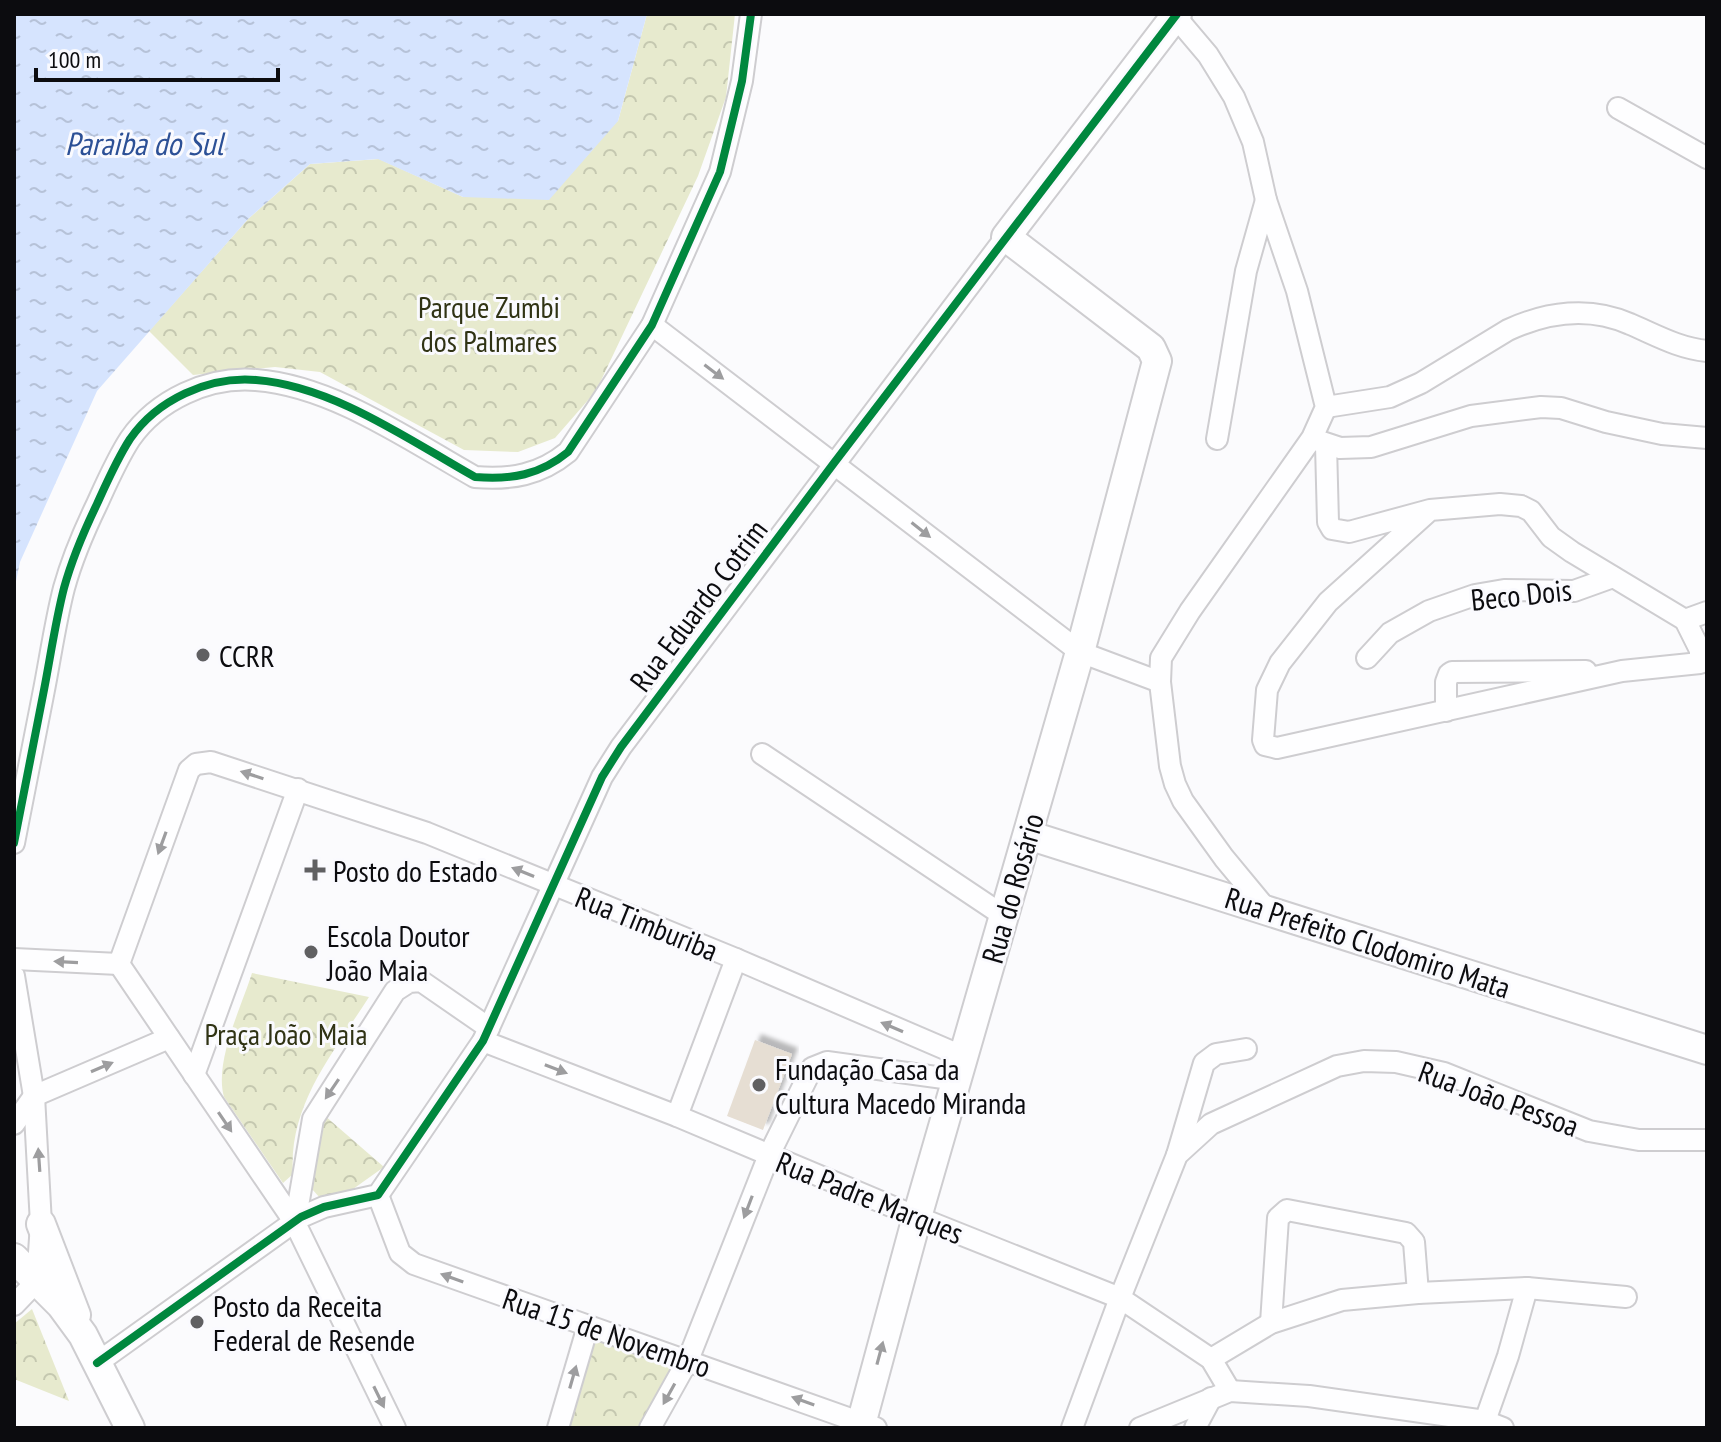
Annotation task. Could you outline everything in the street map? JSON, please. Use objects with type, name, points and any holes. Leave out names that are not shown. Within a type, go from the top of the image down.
[{"type":"street","points":[[14,843],[64,589],[82,536],[131,439],[166,404],[193,389],[253,379],[288,385],[343,404],[475,477],[499,479],[552,465],[568,452],[652,325],[720,172],[742,81],[751,14]]},
{"type":"street","points":[[1176,15],[1208,55],[1234,97],[1253,142],[1266,200],[1297,291],[1326,407],[1319,442],[1328,522],[1332,529],[1349,532],[1430,510],[1500,504],[1521,506],[1531,511],[1551,537],[1685,620],[1702,654],[1700,663],[1622,671],[1459,671],[1447,677],[1446,711]]},
{"type":"street","name":"Rua Eduardo Cotrim","points":[[378,1195],[486,1034],[602,777],[621,747],[1176,15]]},
{"type":"street","points":[[1618,108],[1707,158]]},
{"type":"street","points":[[1217,439],[1246,271],[1266,200]]},
{"type":"street","name":"Rua do Rosário","points":[[866,1426],[917,1217],[1080,652],[1156,370],[1156,355],[1151,348],[1006,237]]},
{"type":"street","points":[[1326,407],[1390,397],[1421,383],[1508,330],[1562,313],[1597,314],[1626,322],[1677,346],[1707,351]]},
{"type":"street","points":[[652,325],[1080,652],[1160,682]]},
{"type":"street","points":[[1319,442],[1340,448],[1371,447],[1471,416],[1541,407],[1561,408],[1662,434],[1707,438]]},
{"type":"street","points":[[1268,911],[1224,858],[1183,801],[1170,766],[1160,682],[1161,658],[1319,442]]},
{"type":"street","points":[[1430,510],[1328,602],[1280,663],[1266,699],[1263,740],[1270,748],[1622,671]]},
{"type":"street","name":"Beco Dois","points":[[1367,658],[1390,633],[1429,611],[1475,595],[1504,590],[1564,593],[1613,577]]},
{"type":"street","points":[[1685,620],[1707,612]]},
{"type":"street","points":[[762,754],[1004,916]]},
{"type":"street","name":"Rua Timburiba","points":[[119,964],[189,770],[196,764],[211,762],[427,833],[736,959],[961,1068]]},
{"type":"street","points":[[194,1075],[298,789]]},
{"type":"street","name":"Rua Prefeito Clodomiro Mata","points":[[1028,835],[1707,1050]]},
{"type":"street","points":[[14,959],[119,964],[295,1223],[395,1428]]},
{"type":"street","points":[[677,1116],[736,959]]},
{"type":"street","points":[[14,976],[34,1096],[41,1224],[38,1283],[111,1428]]},
{"type":"street","name":"Rua Padre Marques","points":[[295,1223],[313,1119],[390,996],[409,982],[426,983],[486,1034],[917,1217],[1120,1298],[1211,1359],[1221,1394]]},
{"type":"street","points":[[14,1124],[34,1096],[169,1038]]},
{"type":"street","points":[[1177,1155],[1204,1063],[1216,1054],[1246,1049]]},
{"type":"street","name":"Rua João Pessoa","points":[[1072,1428],[1177,1155],[1211,1124],[1337,1066],[1364,1061],[1396,1062],[1444,1073],[1576,1127],[1607,1135],[1639,1140],[1707,1140]]},
{"type":"street","points":[[650,1428],[688,1360],[769,1155],[812,1068],[827,1062],[961,1068]]},
{"type":"street","points":[[97,1363],[301,1217],[324,1207],[378,1195]]},
{"type":"street","name":"Rua 15 de Novembro","points":[[378,1195],[400,1253],[406,1259],[866,1426]]},
{"type":"street","points":[[1271,1323],[1278,1218],[1287,1210],[1406,1233],[1414,1242],[1418,1293]]},
{"type":"street","points":[[41,1224],[83,1335],[130,1428]]},
{"type":"street","points":[[14,1258],[61,1305],[83,1335]]},
{"type":"street","points":[[14,1305],[38,1283]]},
{"type":"street","points":[[1140,1428],[1221,1394],[1309,1396],[1494,1424],[1508,1356],[1527,1288]]},
{"type":"street","points":[[1211,1359],[1271,1323],[1342,1300],[1527,1288],[1626,1297]]},
{"type":"street","points":[[558,1428],[588,1326]]},
{"type":"street","points":[[1195,1428],[1221,1394]]},
{"type":"green space","name":"Parque Zumbi dos Palmares","points":[[647,14],[735,14],[726,97],[698,176],[596,391],[555,438],[518,452],[464,450],[320,372],[275,367],[193,375],[149,331],[248,219],[310,164],[379,159],[463,197],[618,121]]},
{"type":"green space","name":"Praça João Maia","points":[[252,973],[369,997],[316,1080],[298,1125],[293,1149],[293,1174],[283,1183],[224,1097],[222,1083],[226,1052]]},
{"type":"green space","points":[[324,1115],[384,1167],[346,1194],[321,1199],[311,1188]]},
{"type":"green space","points":[[32,1309],[69,1401],[14,1379],[14,1324]]},
{"type":"green space","points":[[590,1335],[677,1364],[644,1428],[563,1428]]},
{"type":"water","name":"Paraiba do Sul","points":[[14,14],[647,14],[618,121],[549,200],[463,197],[378,159],[310,164],[248,219],[97,391],[20,562],[14,591]]},
{"type":"building","name":"Fundação Casa da Cultura Macedo Miranda","points":[[755,1040],[792,1054],[763,1130],[727,1116]]},
{"type":"cycle path","points":[[14,843],[67,577],[112,471],[141,425],[185,393],[220,382],[256,380],[285,384],[342,404],[475,477],[501,478],[524,474],[557,460],[568,452],[652,325],[720,172],[742,81],[751,14]]},
{"type":"cycle path","points":[[97,1363],[301,1217],[324,1207],[378,1195],[483,1041],[602,777],[621,747],[1177,14]]},
{"type":"place","name":"CCRR","points":[[203,655]]},
{"type":"place","name":"Posto do Estado","points":[[315,870]]},
{"type":"place","name":"Escola Doutor João Maia","points":[[311,952]]},
{"type":"place","name":"Fundação Casa da Cultura Macedo Miranda","points":[[759,1085]]},
{"type":"place","name":"Posto da Receita Federal de Resende","points":[[197,1322]]}]
